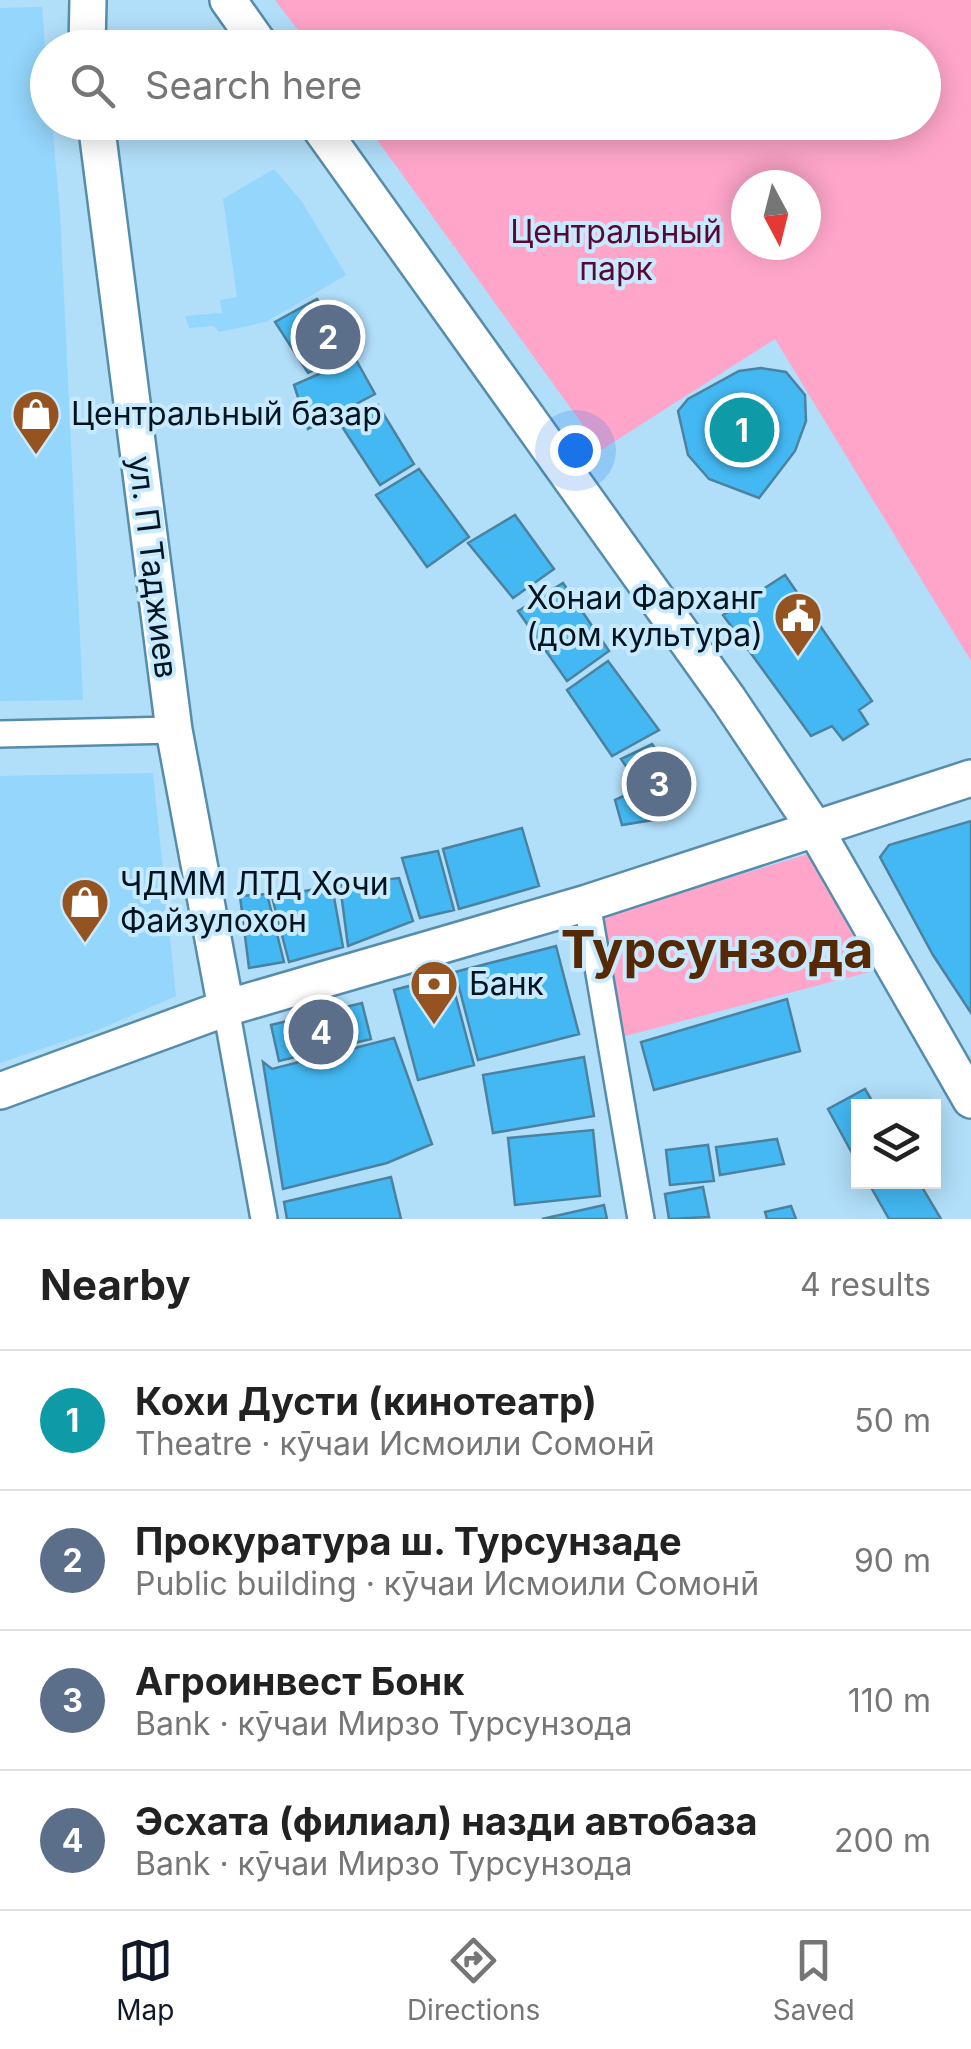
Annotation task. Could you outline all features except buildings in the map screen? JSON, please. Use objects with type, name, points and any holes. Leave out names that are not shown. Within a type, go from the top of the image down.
[{"type":"street","points":[[87,30],[88,0]]},
{"type":"street","points":[[228,0],[249,30]]},
{"type":"street","name":"ул. П Таджиев","points":[[98,140],[174,730],[226,1008]]},
{"type":"street","points":[[329,140],[729,700],[814,827],[971,1100]]},
{"type":"street","points":[[0,734],[174,730]]},
{"type":"street","points":[[0,1091],[226,1008],[587,903],[971,778]]},
{"type":"street","points":[[587,903],[641,1219]]},
{"type":"street","points":[[226,1008],[264,1219]]},
{"type":"shaded area","name":"Центральный базар","points":[[42,7],[44,30],[30,30],[30,140],[54,140],[83,700],[0,701],[0,8]]},
{"type":"shaded area","points":[[274,169],[302,202],[346,275],[266,322],[219,332],[214,326],[189,328],[185,316],[222,313],[220,300],[237,297],[223,199]]},
{"type":"shaded area","name":"ЧДММ ЛТД Хочи Файзулохон","points":[[153,773],[176,996],[98,1030],[0,1063],[0,776]]},
{"type":"green space","name":"Центральный парк","points":[[275,0],[971,0],[971,661],[775,339],[601,450],[377,140],[941,140],[941,30],[298,30]]},
{"type":"green space","points":[[808,854],[873,971],[625,1036],[602,917]]},
{"type":"place","name":"Прокуратура ш. Турсунзаде","points":[[328,337]]},
{"type":"place","name":"Кохи Дусти (кинотеатр)","points":[[742,430]]},
{"type":"place","name":"Центральный базар","points":[[36,456]]},
{"type":"place","name":"Хонаи Фарханг (дом культура)","points":[[798,658]]},
{"type":"place","name":"Агроинвест Бонк","points":[[659,784]]},
{"type":"place","name":"ЧДММ ЛТД Хочи Файзулохон","points":[[85,944]]},
{"type":"place","name":"Банк","points":[[434,1026]]},
{"type":"place","name":"Эсхата (филиал) назди автобаза","points":[[321,1032]]},
{"type":"district","name":"Турсунзода","points":[[717,950]]}]
